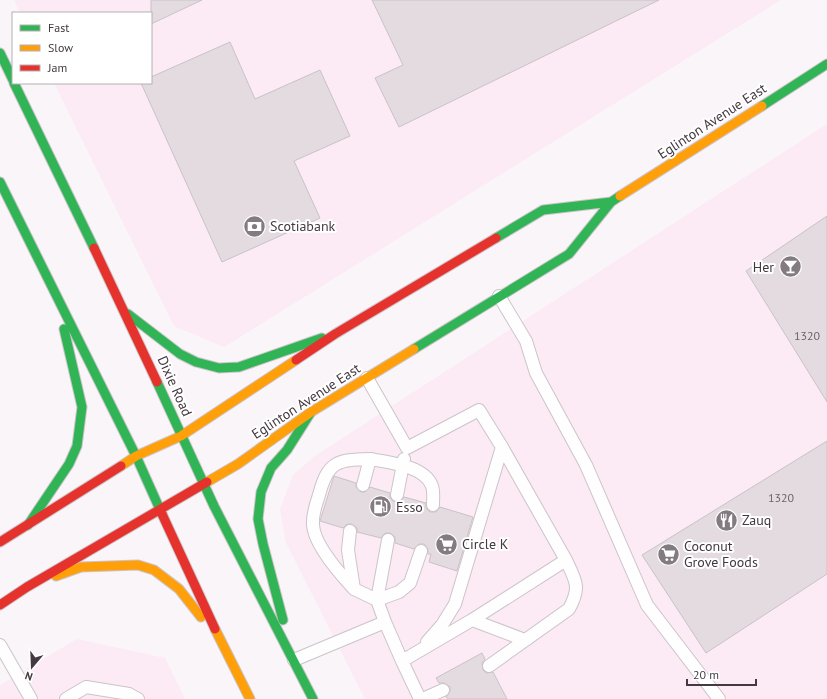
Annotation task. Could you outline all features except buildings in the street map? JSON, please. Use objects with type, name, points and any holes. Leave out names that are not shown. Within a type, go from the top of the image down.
[{"type":"main road","points":[[0,54],[12,78]]},
{"type":"main road","name":"Eglinton Avenue East","points":[[0,605],[27,587],[238,464],[311,412],[569,254],[611,202],[827,64]]},
{"type":"main road","name":"Dixie Road","points":[[14,84],[125,312],[214,506],[313,699]]},
{"type":"main road","points":[[0,182],[162,509],[221,641],[250,699]]},
{"type":"main road","name":"Eglinton Avenue East","points":[[0,542],[104,478],[136,456],[181,436],[335,334],[543,210],[611,202]]},
{"type":"main road","points":[[28,525],[69,464],[77,446],[82,407],[56,293]]},
{"type":"main road","points":[[125,312],[180,354],[196,362],[219,368],[240,367],[335,334]]},
{"type":"main road","points":[[294,660],[263,544],[258,519],[261,492],[271,468],[287,450],[311,412]]},
{"type":"main road","points":[[27,587],[81,567],[138,565],[154,570],[179,589],[221,641]]},
{"type":"lane","points":[[499,296],[526,341],[536,373],[586,465],[647,605],[719,699]]},
{"type":"lane","points":[[367,378],[407,448],[397,495]]},
{"type":"lane","points":[[407,448],[478,410],[502,447],[566,560],[574,577],[577,586],[575,597],[569,609],[489,666]]},
{"type":"lane","points":[[422,648],[442,625],[455,604],[502,447]]},
{"type":"lane","points":[[363,485],[370,459]]},
{"type":"lane","points":[[421,551],[410,583],[399,592],[376,600],[354,589],[338,571],[321,547],[313,526],[313,515],[326,473],[332,466],[341,462],[370,459],[403,465],[424,475],[432,486],[433,505]]},
{"type":"lane","points":[[350,530],[348,550],[354,589]]},
{"type":"lane","points":[[388,540],[376,600],[420,699]]},
{"type":"lane","points":[[402,661],[472,620],[566,560]]},
{"type":"lane","points":[[472,620],[525,640]]},
{"type":"lane","points":[[294,660],[385,622]]},
{"type":"lane","points":[[0,645],[31,699]]},
{"type":"lane","points":[[66,699],[86,687],[129,694],[138,699]]},
{"type":"lane","points":[[423,699],[443,690]]},
{"type":"shaded area","points":[[14,0],[781,0],[224,347],[174,326],[54,84],[152,84],[152,12],[20,12]]},
{"type":"shaded area","points":[[827,124],[827,699],[365,699],[286,543],[280,509],[293,475],[315,456]]},
{"type":"shaded area","points":[[77,639],[165,658],[185,699],[0,699],[0,685]]},
{"type":"traffic: fast","points":[[0,53],[12,78]]},
{"type":"traffic: fast","points":[[762,106],[827,64]]},
{"type":"traffic: fast","points":[[14,84],[94,248]]},
{"type":"traffic: fast","points":[[0,182],[136,456],[162,514]]},
{"type":"traffic: fast","points":[[414,349],[569,254],[611,202],[620,196]]},
{"type":"traffic: fast","points":[[496,238],[543,210],[611,202]]},
{"type":"traffic: fast","points":[[128,314],[180,354],[196,362],[219,368],[239,367],[322,338]]},
{"type":"traffic: fast","points":[[28,525],[69,464],[77,446],[82,407],[64,329]]},
{"type":"traffic: fast","points":[[157,382],[214,506],[313,699]]},
{"type":"traffic: fast","points":[[283,620],[258,519],[261,492],[271,468],[287,450],[311,412]]},
{"type":"traffic: slow","points":[[620,196],[762,106]]},
{"type":"traffic: slow","points":[[207,482],[238,464],[311,412],[414,349]]},
{"type":"traffic: slow","points":[[121,466],[136,456],[181,436],[296,360]]},
{"type":"traffic: slow","points":[[56,576],[81,567],[138,565],[154,570],[179,589],[201,617]]},
{"type":"traffic: slow","points":[[215,629],[250,699]]},
{"type":"traffic: jam","points":[[296,360],[335,334],[496,238]]},
{"type":"traffic: jam","points":[[94,248],[157,382]]},
{"type":"traffic: jam","points":[[0,542],[121,466]]},
{"type":"traffic: jam","points":[[0,605],[27,587],[207,482]]},
{"type":"traffic: jam","points":[[162,514],[215,629]]},
{"type":"place","name":"Scotiabank","points":[[254,226]]},
{"type":"place","name":"Her","points":[[790,267]]},
{"type":"place","name":"Esso","points":[[380,507]]},
{"type":"place","name":"Zauq","points":[[726,520]]},
{"type":"place","name":"Circle K","points":[[446,544]]},
{"type":"place","name":"Coconut Grove Foods","points":[[668,554]]}]
